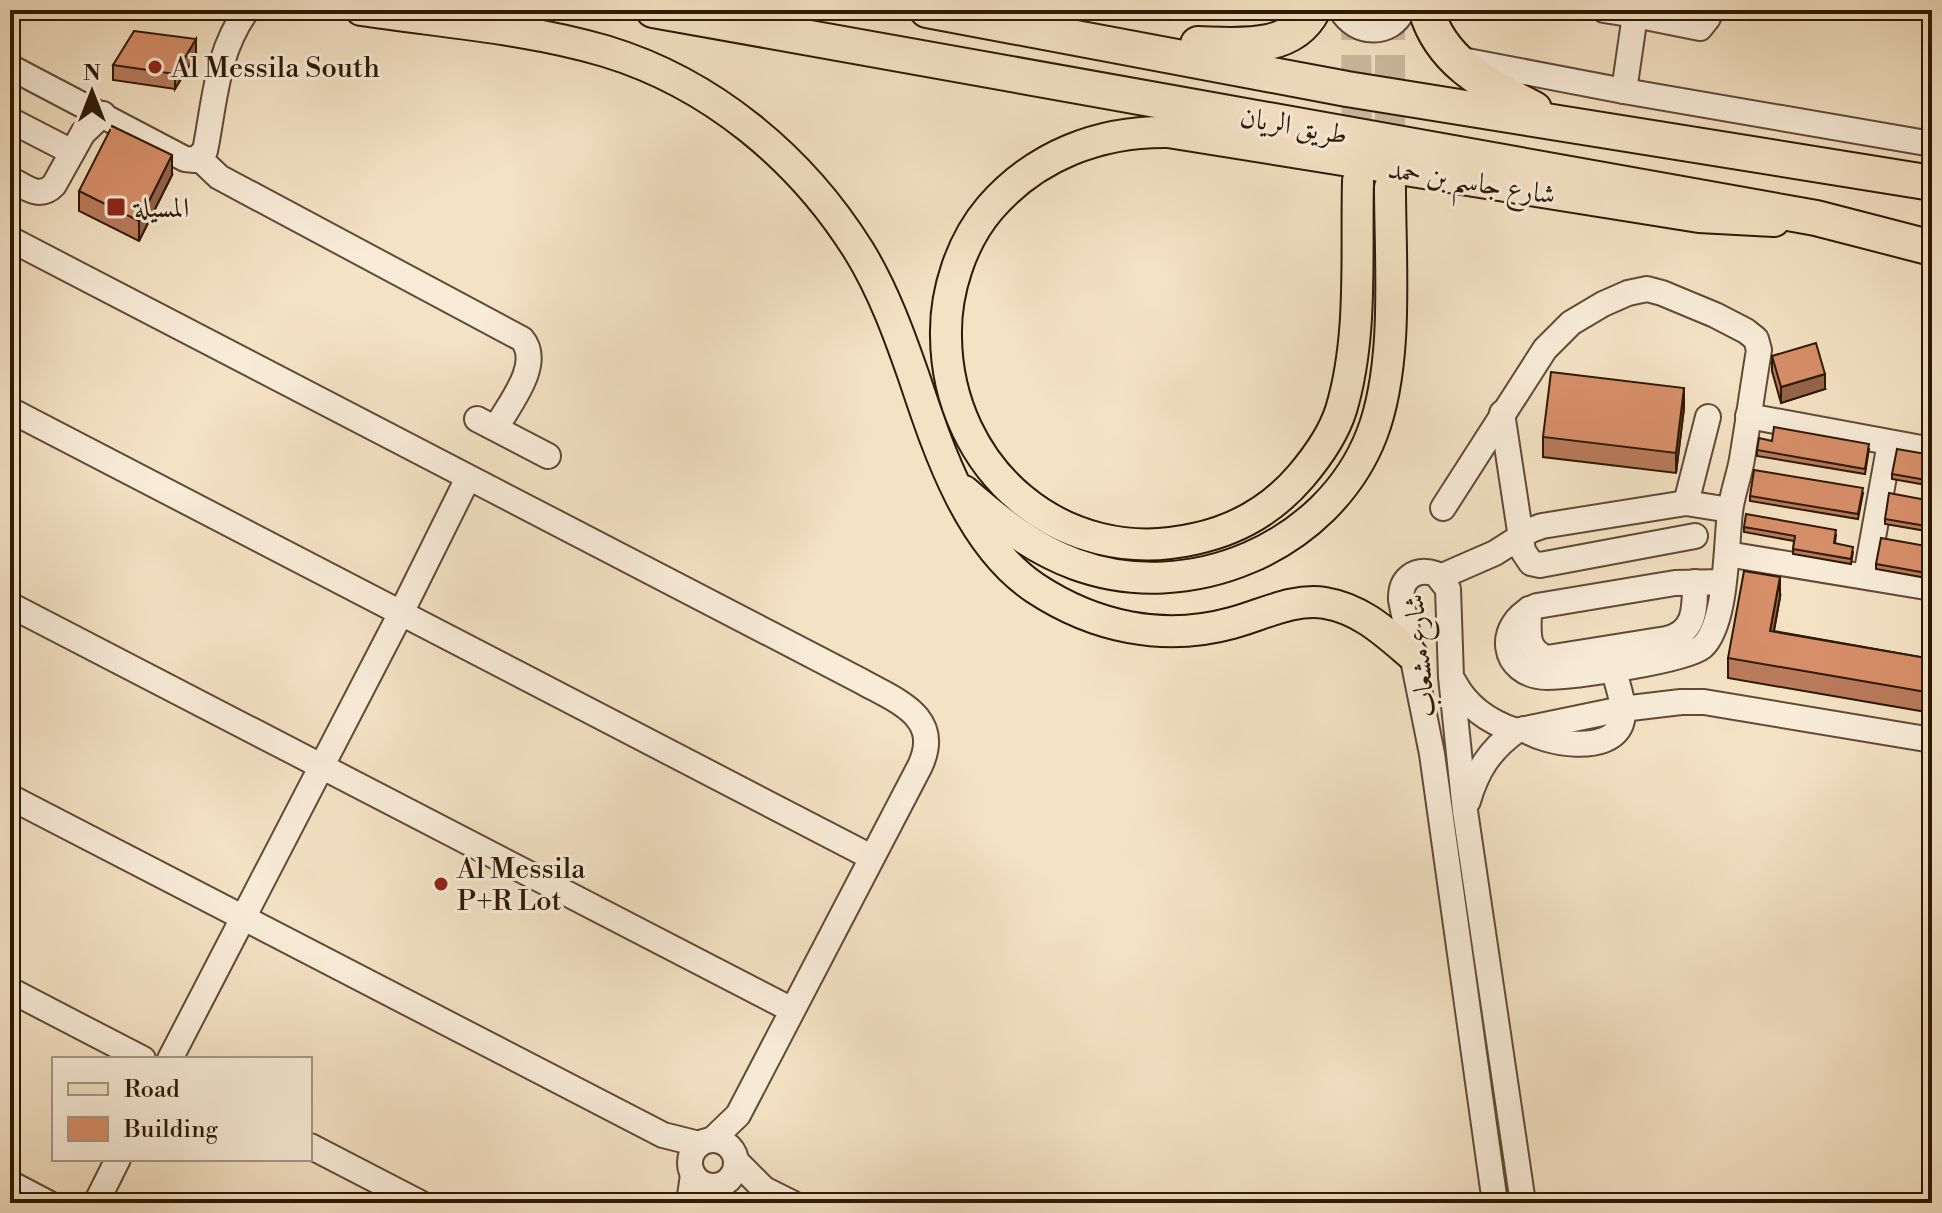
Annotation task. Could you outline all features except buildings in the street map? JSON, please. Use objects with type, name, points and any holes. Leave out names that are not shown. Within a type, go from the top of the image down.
[{"type":"highway","name":"طريق الريان","points":[[653,10],[1816,218],[1932,248]]},
{"type":"highway","name":"طريق الريان","points":[[927,10],[1347,89],[1932,183]]},
{"type":"highway","points":[[1091,40],[1240,45],[1274,42],[1299,27],[1313,10]]},
{"type":"highway","points":[[1426,10],[1430,24],[1451,57],[1489,86],[1563,123]]},
{"type":"main road","name":"شارع جاسم بن حمد","points":[[361,10],[584,46],[657,70],[730,113],[806,180],[834,214],[877,285],[903,344],[934,436],[957,484],[1007,527],[1045,551],[1078,565],[1114,574],[1146,578],[1192,574],[1238,562],[1288,537],[1310,522],[1334,497],[1364,452],[1379,411],[1386,370],[1390,187]]},
{"type":"main road","points":[[471,10],[592,32],[666,58],[698,75],[733,100],[796,156],[806,180]]},
{"type":"main road","name":"شارع جاسم بن حمد","points":[[1358,181],[1356,292],[1351,359],[1341,410],[1319,454],[1289,491],[1269,508],[1226,531],[1191,540],[1155,544],[1115,542],[1078,532],[1037,512],[1001,481],[985,461],[960,417],[949,370],[946,324],[954,279],[970,237],[997,200],[1032,170],[1077,146],[1119,135],[1168,132],[1699,217],[1758,222],[1816,218]]},
{"type":"main road","points":[[957,484],[975,525],[1012,570],[1054,599],[1109,624],[1139,630],[1183,632],[1232,623],[1298,603],[1322,602],[1366,618],[1412,655]]},
{"type":"street","points":[[199,158],[206,146],[218,73],[225,50],[247,10]]},
{"type":"street","points":[[1341,10],[1357,26],[1378,30],[1397,21],[1403,10]]},
{"type":"street","points":[[1604,10],[1700,28],[1708,18],[1709,10]]},
{"type":"street","points":[[1624,91],[1635,15]]},
{"type":"street","points":[[1451,57],[1624,91],[1932,144]]},
{"type":"street","points":[[10,67],[185,159],[199,158],[219,177],[522,339],[529,350],[530,364],[486,423],[548,456]]},
{"type":"street","points":[[10,179],[35,192],[48,191],[89,126],[103,114]]},
{"type":"street","points":[[10,120],[72,152]]},
{"type":"street","points":[[10,239],[861,681],[914,713],[922,723],[926,734],[925,755],[711,1168],[689,1203]]},
{"type":"street","points":[[1443,508],[1545,349],[1571,323],[1628,293],[1647,289],[1715,315],[1756,339],[1759,350],[1730,510],[1727,554],[1723,582],[1714,628],[1701,647],[1680,657],[1540,677],[1515,665],[1509,652],[1509,631],[1517,618],[1529,609],[1695,582],[1723,582]]},
{"type":"street","points":[[10,410],[871,857]]},
{"type":"street","points":[[1502,413],[1525,556],[1531,563],[1540,565],[1695,536]]},
{"type":"street","points":[[1748,416],[1932,450]]},
{"type":"street","points":[[1686,503],[1708,417]]},
{"type":"street","points":[[1866,576],[1890,443]]},
{"type":"street","points":[[171,1057],[468,478]]},
{"type":"street","points":[[1440,577],[1505,548],[1522,535],[1542,526],[1686,503],[1730,510]]},
{"type":"street","points":[[1727,554],[1932,588]]},
{"type":"street","name":"شارع مشعاب","points":[[1495,1203],[1432,754],[1401,600],[1401,589],[1406,579],[1415,573],[1431,572],[1440,577],[1448,589],[1451,677],[1465,811],[1523,1203]]},
{"type":"street","points":[[1529,609],[1531,646],[1547,658],[1673,638],[1691,623],[1695,608],[1695,582]]},
{"type":"street","points":[[10,605],[792,1010]]},
{"type":"street","points":[[1613,668],[1622,709]]},
{"type":"street","points":[[1451,677],[1477,711],[1502,726],[1520,730]]},
{"type":"street","points":[[1465,811],[1483,762],[1497,744],[1520,730],[1622,709],[1704,702],[1932,740]]},
{"type":"street","points":[[10,797],[663,1135],[711,1168],[792,1203]]},
{"type":"street","points":[[10,990],[139,1057]]},
{"type":"street","points":[[312,1147],[420,1203]]},
{"type":"street","points":[[96,1203],[117,1161]]},
{"type":"street","points":[[10,1183],[48,1203]]},
{"type":"tunnel","points":[[1356,10],[1357,160]]},
{"type":"tunnel","points":[[1390,10],[1390,165]]},
{"type":"place","name":"Al Messila South","points":[[155,67]]},
{"type":"place","name":"المسيلة","points":[[116,207]]},
{"type":"place","name":"Al Messila P+R Lot","points":[[441,884]]}]
